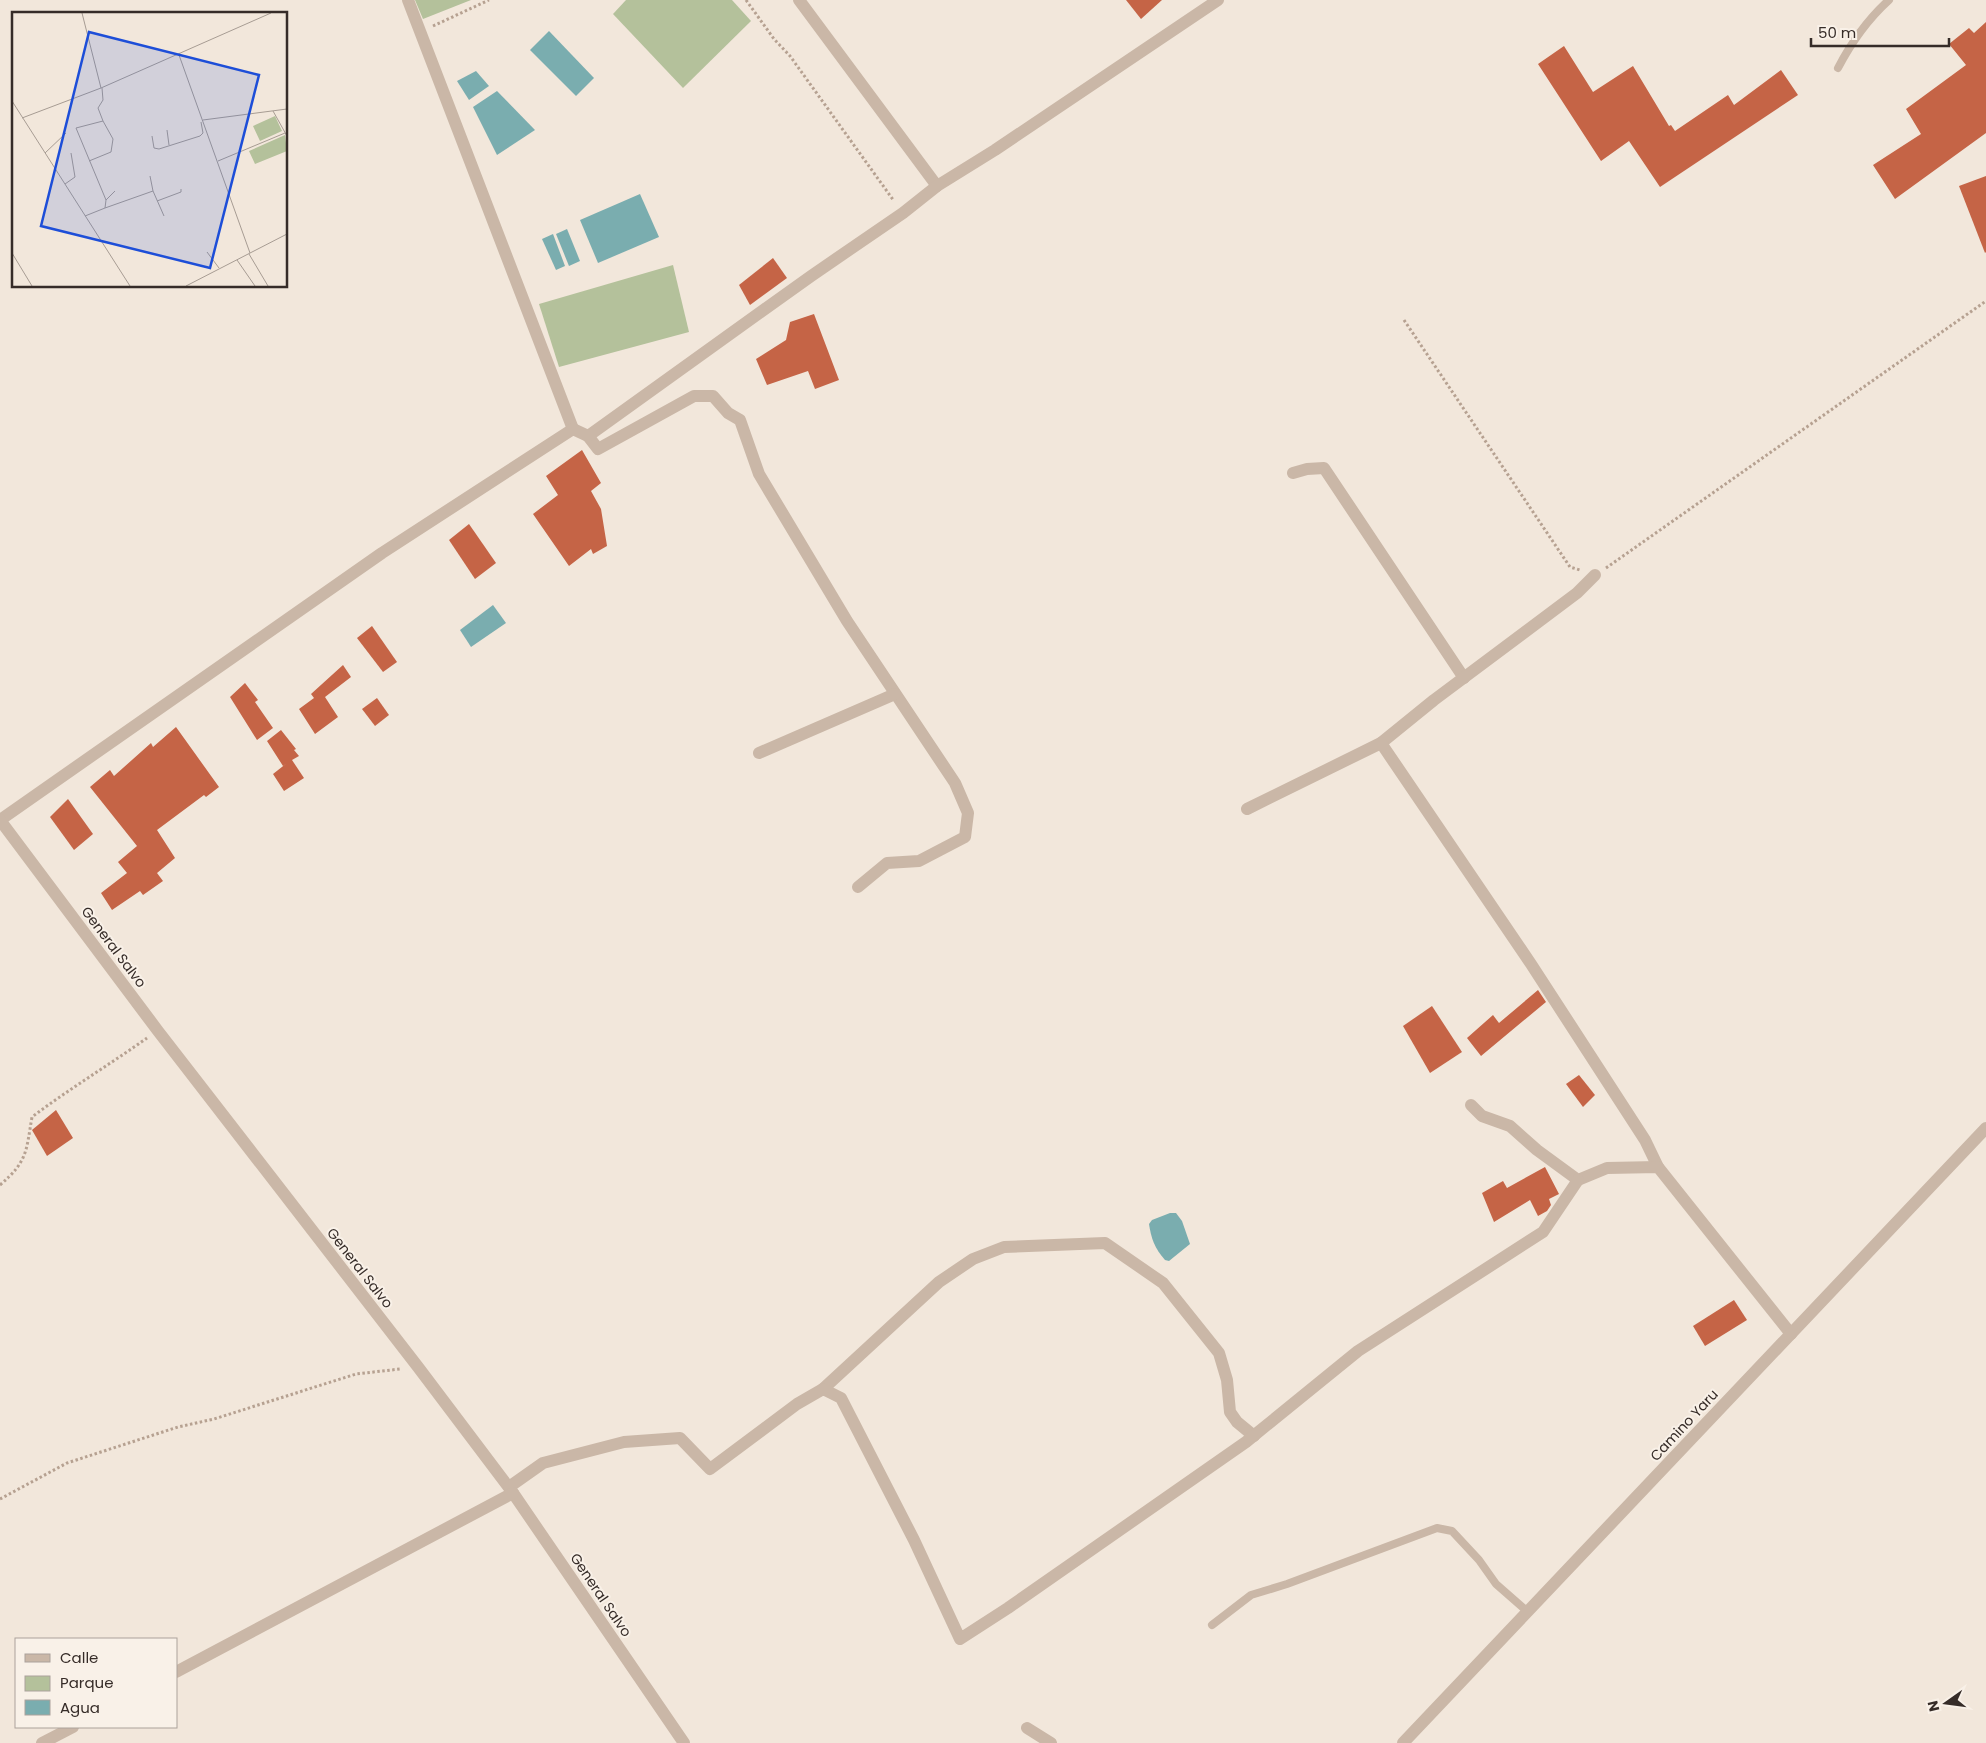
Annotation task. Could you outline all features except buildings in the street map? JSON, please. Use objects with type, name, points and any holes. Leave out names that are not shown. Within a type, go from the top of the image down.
[{"type":"street","points":[[408,0],[573,429],[588,436],[598,449],[694,396],[713,396],[728,413],[740,420],[759,474],[847,621],[955,783],[968,813],[965,837],[919,861],[887,864],[858,887]]},
{"type":"street","points":[[799,0],[937,186]]},
{"type":"street","points":[[588,436],[811,276],[903,213],[937,186],[995,150],[1218,0]]},
{"type":"street","points":[[0,820],[382,553],[573,429]]},
{"type":"street","points":[[1293,473],[1307,469],[1324,468],[1464,678]]},
{"type":"street","points":[[1247,809],[1380,742],[1577,593],[1595,575]]},
{"type":"street","points":[[759,753],[895,694]]},
{"type":"street","points":[[1380,742],[1536,972],[1645,1140],[1658,1167],[1791,1334]]},
{"type":"street","name":"General Salvo","points":[[0,820],[158,1031],[511,1490],[684,1743]]},
{"type":"street","points":[[1471,1105],[1482,1116],[1510,1126],[1536,1150],[1578,1180]]},
{"type":"street","name":"Camino Yaru","points":[[1404,1743],[1986,1128]]},
{"type":"street","points":[[823,1389],[842,1398],[914,1540],[960,1639],[1024,1597],[1254,1436],[1358,1351],[1543,1232],[1578,1180],[1607,1168],[1658,1167]]},
{"type":"street","points":[[178,1671],[511,1490],[543,1462],[624,1442],[680,1438],[710,1469],[797,1404],[823,1389],[938,1282],[973,1259],[1004,1247],[1105,1242],[1163,1283],[1220,1353],[1227,1380],[1230,1412],[1237,1422],[1254,1436]]},
{"type":"street","points":[[42,1743],[71,1728]]},
{"type":"street","points":[[1027,1728],[1052,1743]]},
{"type":"lane","points":[[1838,68],[1849,48],[1880,8],[1889,0]]},
{"type":"lane","points":[[1212,1625],[1251,1595],[1287,1584],[1437,1528],[1452,1531],[1479,1560],[1496,1584],[1528,1612]]},
{"type":"path","points":[[421,33],[490,0]]},
{"type":"path","points":[[746,0],[774,39],[790,56],[903,213]]},
{"type":"path","points":[[1404,320],[1570,567],[1595,575],[1986,301]]},
{"type":"path","points":[[0,1185],[13,1174],[24,1158],[32,1117],[59,1096],[94,1075],[158,1031]]},
{"type":"path","points":[[0,1500],[67,1463],[178,1427],[214,1419],[356,1374],[418,1367]]},
{"type":"green space","points":[[415,0],[471,0],[423,19]]},
{"type":"green space","points":[[626,0],[732,0],[751,21],[683,88],[613,14]]},
{"type":"green space","points":[[673,265],[689,332],[559,367],[539,304]]},
{"type":"water","points":[[549,31],[594,78],[576,96],[530,50]]},
{"type":"water","points":[[476,71],[489,86],[469,100],[457,81]]},
{"type":"water","points":[[497,91],[535,130],[497,155],[473,107]]},
{"type":"water","points":[[640,194],[659,237],[598,263],[580,220]]},
{"type":"water","points":[[567,229],[580,261],[569,266],[556,234]]},
{"type":"water","points":[[553,234],[565,266],[556,270],[542,239]]},
{"type":"water","points":[[493,605],[506,623],[471,647],[460,630]]},
{"type":"water","points":[[1170,1213],[1176,1213],[1182,1221],[1190,1244],[1169,1261],[1165,1260],[1156,1247],[1149,1224],[1152,1220]]}]
